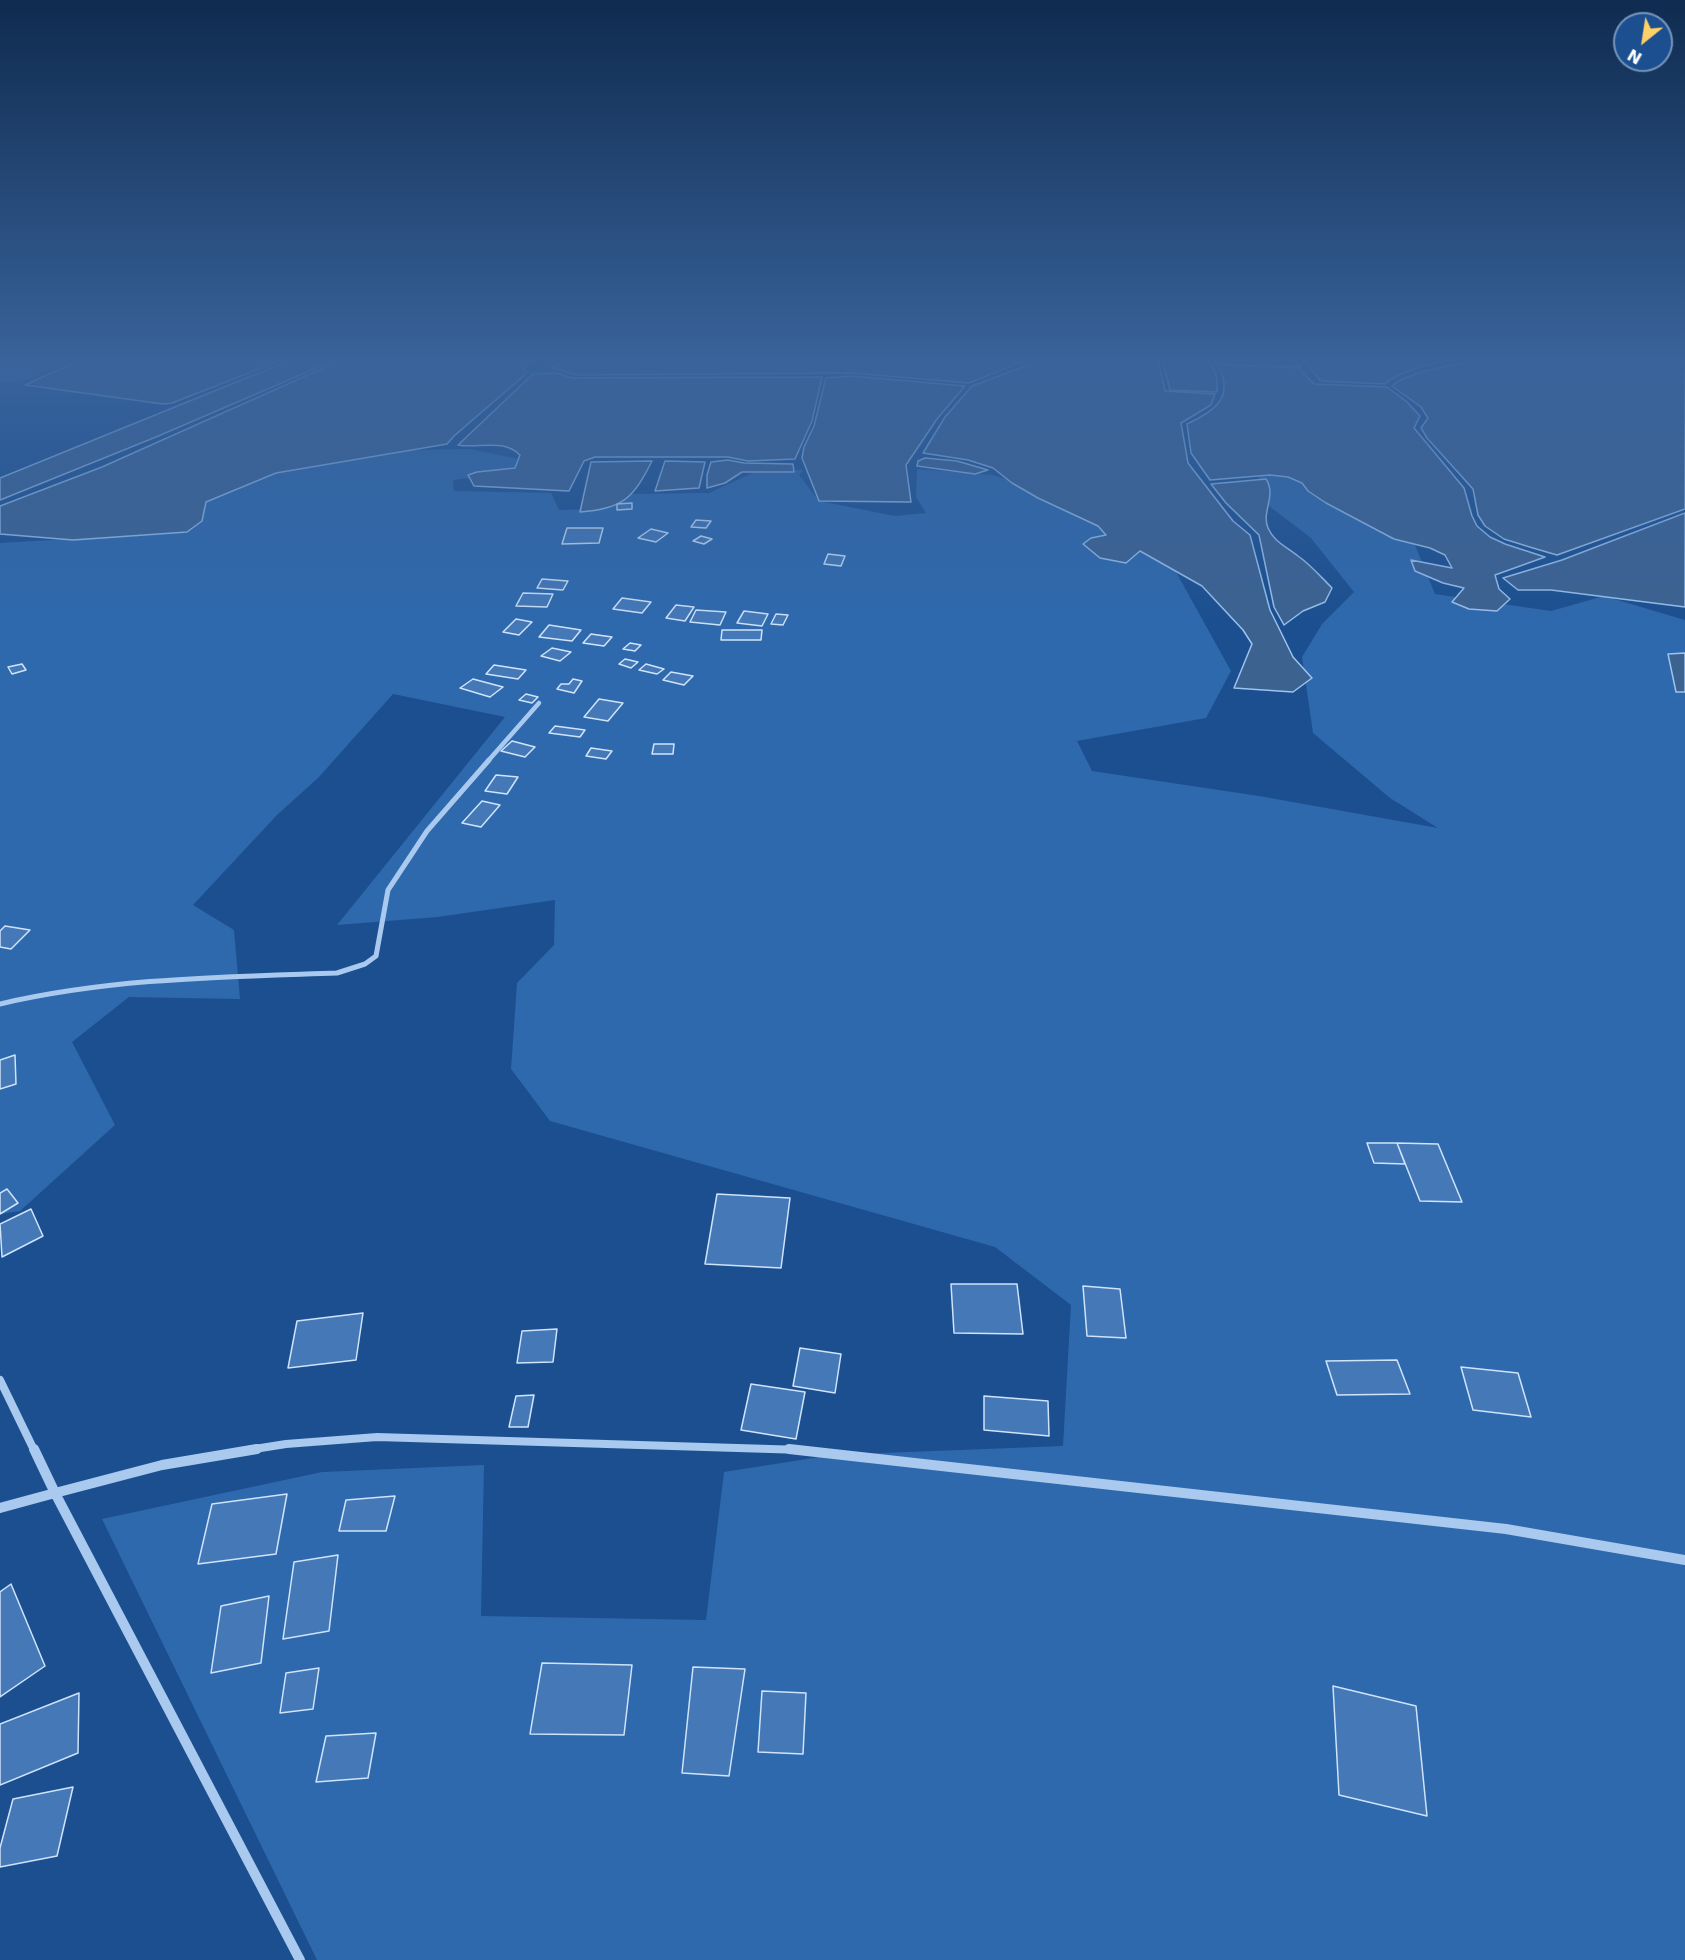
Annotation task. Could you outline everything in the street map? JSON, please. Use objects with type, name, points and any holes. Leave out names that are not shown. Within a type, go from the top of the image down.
[{"type":"street","points":[[0,1004],[43,992],[94,984],[337,973],[365,964],[376,956],[388,890],[398,873],[427,831],[539,703]]},
{"type":"street","points":[[0,1380],[55,1493],[300,1960]]},
{"type":"street","points":[[0,1508],[162,1465],[285,1444],[377,1437],[781,1448],[1506,1529],[1685,1560]]},
{"type":"shaded area","points":[[73,448],[128,448],[0,500],[0,478]]},
{"type":"shaded area","points":[[143,448],[421,448],[276,473],[206,502],[202,521],[187,532],[73,540],[0,534],[0,506]]},
{"type":"shaded area","points":[[509,448],[800,448],[795,459],[748,461],[728,457],[595,457],[584,461],[569,491],[474,486],[468,475],[515,468],[520,455]]},
{"type":"shaded area","points":[[804,448],[917,448],[906,465],[911,502],[819,501],[802,458]]},
{"type":"shaded area","points":[[926,448],[1185,448],[1188,463],[1233,521],[1250,535],[1270,610],[1293,657],[1312,678],[1293,692],[1234,688],[1252,644],[1243,630],[1202,586],[1140,551],[1126,563],[1100,558],[1083,544],[1091,538],[1106,535],[1098,526],[1038,498],[1012,483],[993,468],[968,460],[923,453]]},
{"type":"shaded area","points":[[1190,448],[1431,448],[1464,488],[1477,526],[1490,537],[1505,544],[1545,557],[1495,575],[1499,589],[1510,599],[1497,611],[1469,609],[1452,602],[1464,588],[1443,583],[1415,571],[1411,560],[1452,568],[1445,555],[1430,548],[1394,539],[1326,503],[1308,491],[1302,483],[1288,477],[1270,475],[1210,480],[1191,453]]},
{"type":"shaded area","points":[[1436,448],[1685,448],[1685,509],[1557,555],[1504,539],[1485,526],[1478,515],[1473,489]]},
{"type":"shaded area","points":[[470,449],[557,467],[453,480],[454,491],[551,493],[559,510],[593,509],[627,494],[709,493],[759,470],[803,470],[799,475],[819,501],[895,516],[926,513],[916,497],[917,469],[993,475],[1111,515],[1171,563],[1231,671],[1206,718],[1077,741],[1092,771],[1259,796],[1438,828],[1390,798],[1313,733],[1302,657],[1322,624],[1354,592],[1311,538],[1260,499],[1259,469],[1301,475],[1412,538],[1435,594],[1551,611],[1604,596],[1685,620],[1685,1960],[317,1960],[102,1519],[322,1472],[484,1465],[481,1616],[706,1620],[724,1472],[832,1455],[1063,1446],[1071,1305],[995,1247],[550,1121],[511,1069],[517,983],[554,945],[555,900],[438,917],[337,925],[505,717],[393,694],[319,777],[277,815],[193,905],[234,930],[240,999],[129,997],[72,1042],[115,1125],[20,1211],[0,1214],[0,543],[187,532],[202,521],[206,502],[266,475],[412,450]]},
{"type":"shaded area","points":[[925,458],[957,461],[988,470],[975,474],[917,466],[918,461]]},
{"type":"shaded area","points":[[728,460],[744,463],[793,464],[794,472],[742,472],[725,483],[707,488],[707,475],[711,462]]},
{"type":"shaded area","points":[[652,461],[639,485],[625,500],[606,508],[580,512],[591,462]]},
{"type":"shaded area","points":[[665,461],[705,462],[699,488],[655,491]]},
{"type":"shaded area","points":[[1266,479],[1270,497],[1266,522],[1271,533],[1281,544],[1307,563],[1332,588],[1325,602],[1303,611],[1284,625],[1274,607],[1259,535],[1226,503],[1211,484]]},
{"type":"shaded area","points":[[1685,513],[1685,607],[1551,590],[1518,590],[1503,578],[1562,560]]},
{"type":"shaded area","points":[[1685,653],[1685,692],[1676,692],[1668,654]]},
{"type":"building","points":[[632,503],[632,509],[617,510],[617,504]]},
{"type":"building","points":[[696,520],[711,521],[706,528],[691,527]]},
{"type":"building","points":[[567,528],[603,528],[599,543],[562,544]]},
{"type":"building","points":[[651,529],[668,533],[656,542],[638,538]]},
{"type":"building","points":[[701,536],[712,539],[704,544],[693,541]]},
{"type":"building","points":[[828,554],[845,556],[841,566],[824,564]]},
{"type":"building","points":[[542,579],[568,581],[563,590],[537,588]]},
{"type":"building","points":[[523,593],[553,594],[547,607],[516,606]]},
{"type":"building","points":[[622,598],[651,602],[642,613],[613,609]]},
{"type":"building","points":[[676,605],[694,607],[685,621],[666,618]]},
{"type":"building","points":[[696,610],[726,612],[720,625],[690,622]]},
{"type":"building","points":[[744,611],[768,614],[762,626],[737,623]]},
{"type":"building","points":[[776,614],[788,615],[783,625],[771,624]]},
{"type":"building","points":[[516,619],[532,622],[519,635],[503,632]]},
{"type":"building","points":[[549,625],[581,630],[572,641],[539,637]]},
{"type":"building","points":[[722,630],[762,630],[761,640],[721,640]]},
{"type":"building","points":[[591,634],[612,637],[604,646],[583,643]]},
{"type":"building","points":[[630,643],[641,645],[635,651],[623,649]]},
{"type":"building","points":[[552,648],[571,652],[560,661],[541,656]]},
{"type":"building","points":[[625,659],[638,662],[631,668],[619,664]]},
{"type":"building","points":[[22,664],[26,670],[12,674],[8,667]]},
{"type":"building","points":[[646,664],[664,669],[657,674],[639,670]]},
{"type":"building","points":[[494,665],[526,670],[518,679],[486,674]]},
{"type":"building","points":[[671,672],[693,676],[684,685],[663,680]]},
{"type":"building","points":[[473,679],[503,687],[490,697],[460,688]]},
{"type":"building","points":[[573,679],[582,681],[574,693],[557,689],[561,684],[569,684]]},
{"type":"building","points":[[526,694],[538,697],[532,703],[519,700]]},
{"type":"building","points":[[599,699],[623,703],[608,721],[584,717]]},
{"type":"building","points":[[555,726],[585,730],[580,737],[549,733]]},
{"type":"building","points":[[512,741],[535,747],[525,757],[501,751]]},
{"type":"building","points":[[654,744],[674,744],[673,754],[652,754]]},
{"type":"building","points":[[591,748],[612,751],[606,759],[586,756]]},
{"type":"building","points":[[496,775],[518,777],[507,794],[485,791]]},
{"type":"building","points":[[482,801],[500,805],[481,827],[462,823]]},
{"type":"building","points":[[5,926],[30,930],[11,949],[0,947],[0,931]]},
{"type":"building","points":[[15,1055],[16,1084],[0,1089],[0,1060]]},
{"type":"building","points":[[1367,1143],[1397,1143],[1405,1164],[1374,1163]]},
{"type":"building","points":[[1397,1143],[1438,1144],[1462,1202],[1420,1201]]},
{"type":"building","points":[[7,1189],[18,1203],[0,1214],[0,1193]]},
{"type":"building","points":[[717,1194],[790,1198],[781,1268],[705,1264]]},
{"type":"building","points":[[31,1209],[43,1236],[2,1257],[0,1224]]},
{"type":"building","points":[[951,1284],[1017,1284],[1023,1334],[954,1333]]},
{"type":"building","points":[[1083,1286],[1120,1289],[1126,1338],[1087,1336]]},
{"type":"building","points":[[363,1313],[356,1360],[288,1368],[297,1321]]},
{"type":"building","points":[[557,1329],[553,1362],[517,1363],[522,1331]]},
{"type":"building","points":[[800,1348],[841,1354],[835,1393],[793,1386]]},
{"type":"building","points":[[1397,1360],[1410,1394],[1337,1395],[1326,1361]]},
{"type":"building","points":[[1461,1367],[1518,1373],[1531,1417],[1473,1410]]},
{"type":"building","points":[[751,1384],[805,1392],[796,1439],[741,1430]]},
{"type":"building","points":[[534,1395],[528,1427],[509,1427],[516,1396]]},
{"type":"building","points":[[984,1396],[1048,1401],[1049,1436],[984,1430]]},
{"type":"building","points":[[287,1494],[276,1554],[198,1564],[212,1504]]},
{"type":"building","points":[[395,1496],[386,1531],[339,1531],[346,1500]]},
{"type":"building","points":[[338,1555],[329,1631],[283,1639],[294,1562]]},
{"type":"building","points":[[11,1584],[45,1666],[0,1697],[0,1592]]},
{"type":"building","points":[[269,1596],[261,1663],[211,1673],[221,1606]]},
{"type":"building","points":[[542,1663],[632,1665],[624,1735],[530,1734]]},
{"type":"building","points":[[693,1667],[745,1669],[729,1776],[682,1773]]},
{"type":"building","points":[[319,1668],[313,1709],[280,1713],[286,1673]]},
{"type":"building","points":[[1333,1686],[1416,1706],[1427,1816],[1339,1795]]},
{"type":"building","points":[[762,1691],[806,1693],[803,1754],[758,1752]]},
{"type":"building","points":[[79,1693],[78,1753],[0,1785],[0,1724]]},
{"type":"building","points":[[376,1733],[368,1778],[316,1782],[326,1736]]},
{"type":"building","points":[[73,1787],[57,1856],[0,1867],[0,1848],[13,1799]]}]
